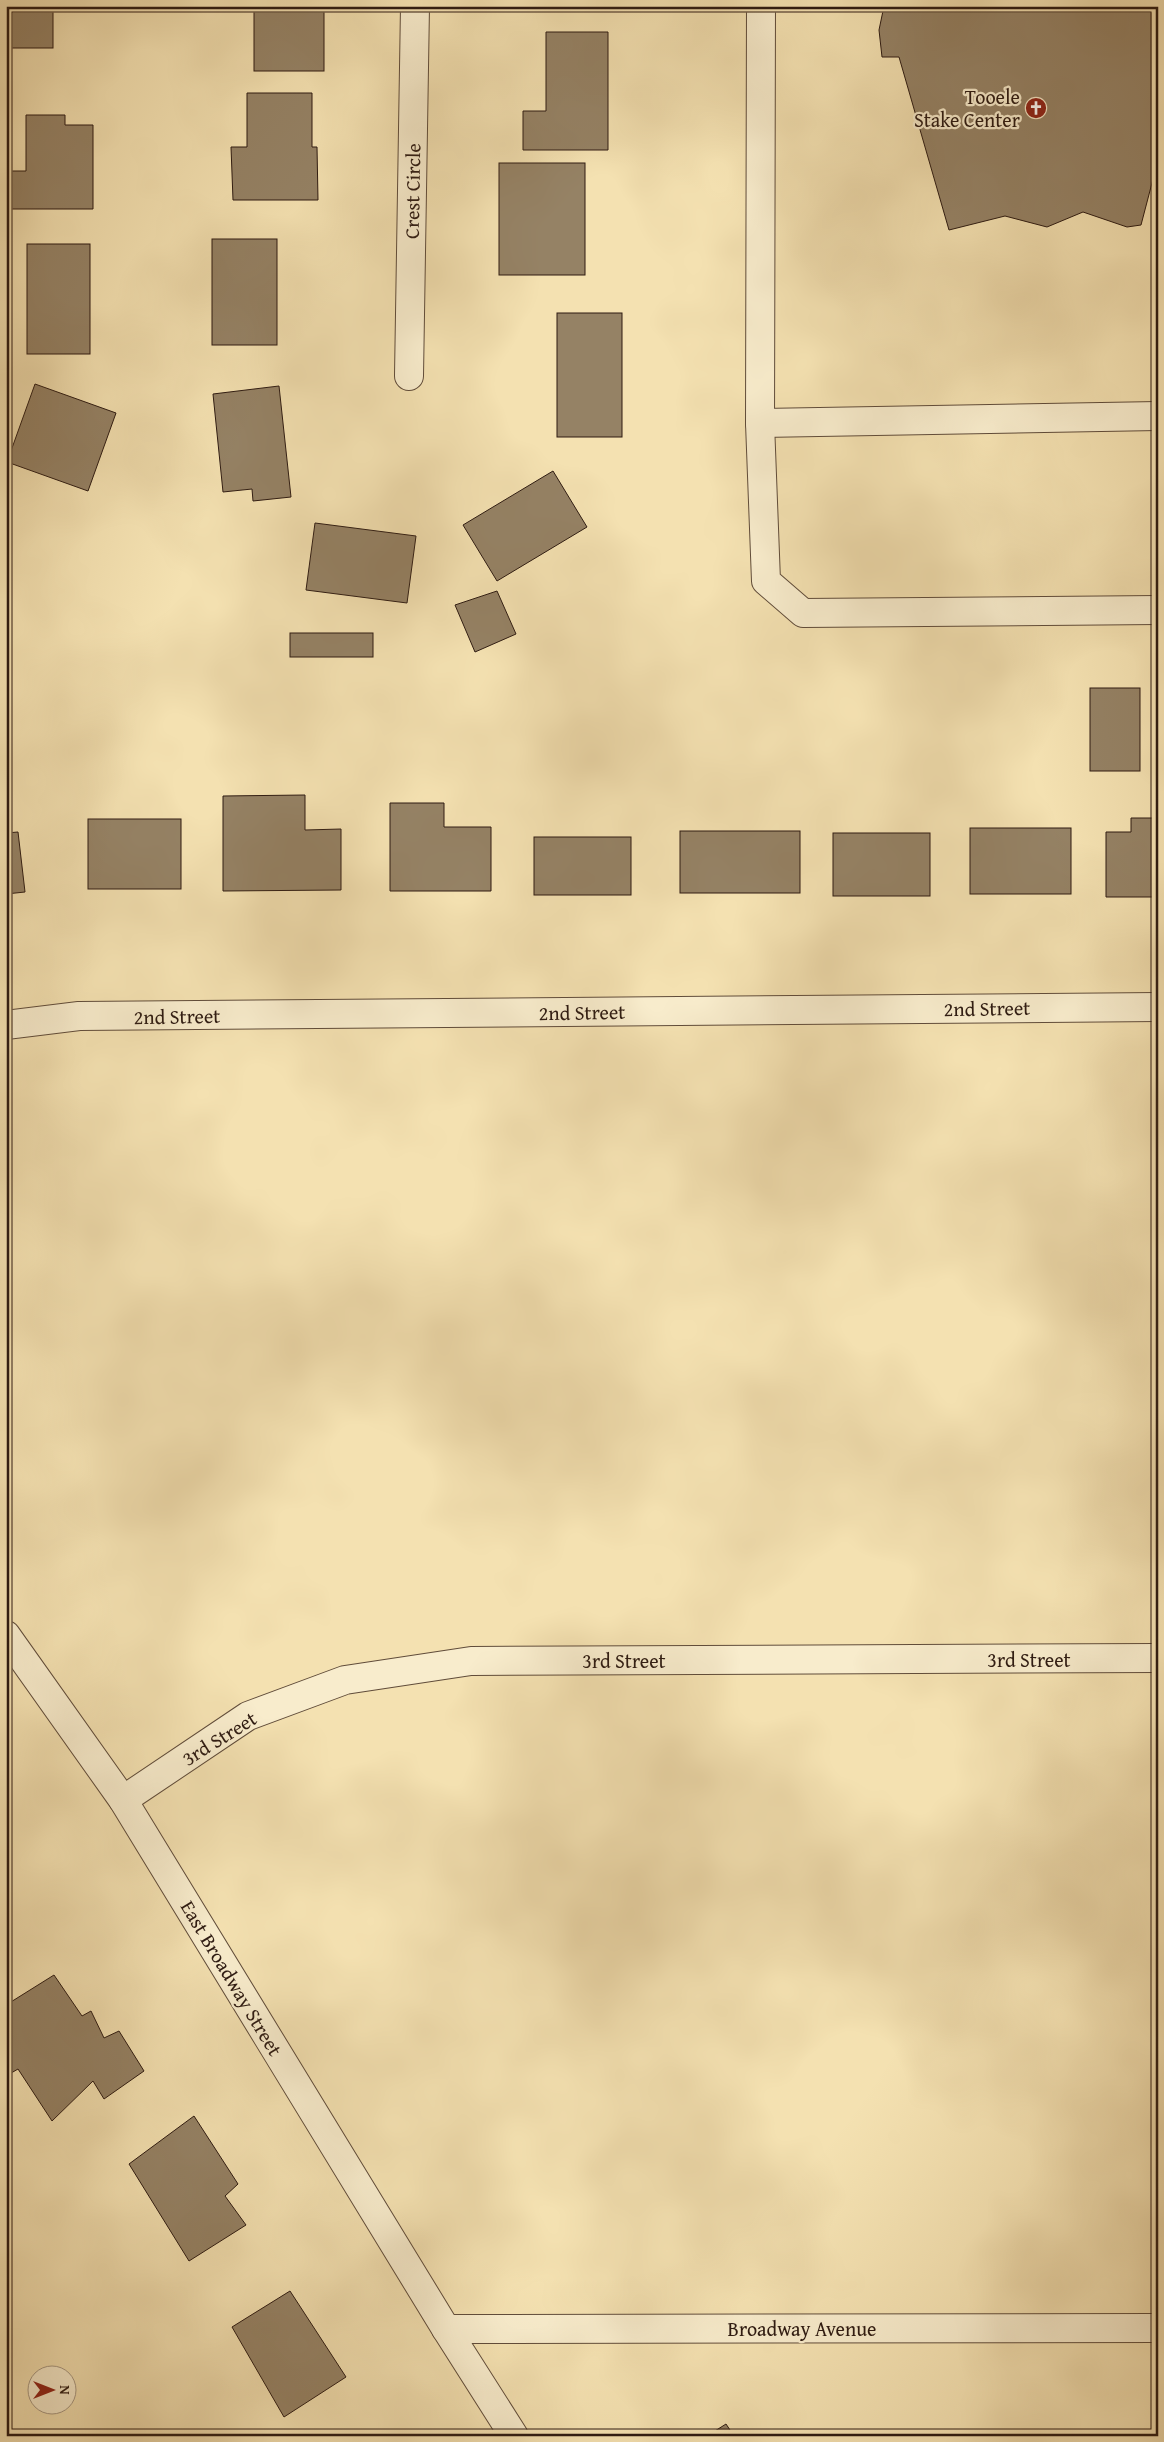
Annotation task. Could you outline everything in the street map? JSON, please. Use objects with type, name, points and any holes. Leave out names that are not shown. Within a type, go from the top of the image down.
[{"type":"street","name":"Crest Circle","points":[[409,376],[415,6]]},
{"type":"street","points":[[762,6],[760,423],[766,581],[803,613],[1158,610]]},
{"type":"street","points":[[760,423],[1158,416]]},
{"type":"street","name":"2nd Street","points":[[6,1025],[79,1016],[1158,1006]]},
{"type":"street","name":"East Broadway Street","points":[[6,1635],[123,1800],[446,2329],[514,2436]]},
{"type":"street","name":"3rd Street","points":[[123,1800],[248,1716],[345,1680],[471,1661],[1158,1658]]},
{"type":"street","name":"Broadway Avenue","points":[[446,2329],[1158,2328]]},
{"type":"building","points":[[6,6],[53,6],[53,48],[6,48]]},
{"type":"building","points":[[254,6],[324,6],[324,71],[254,71]]},
{"type":"building","name":"Tooele Stake Center","points":[[884,6],[1158,6],[1158,160],[1141,225],[1127,227],[1083,212],[1047,227],[1005,216],[949,230],[899,57],[882,57],[879,30]]},
{"type":"building","points":[[546,32],[608,32],[608,150],[523,150],[523,111],[546,111]]},
{"type":"building","points":[[247,93],[312,93],[312,147],[317,147],[318,200],[233,200],[231,147],[247,147]]},
{"type":"building","points":[[26,115],[65,115],[65,125],[93,125],[93,209],[6,209],[6,171],[26,171]]},
{"type":"building","points":[[499,163],[585,163],[585,275],[499,275]]},
{"type":"building","points":[[212,239],[277,239],[277,345],[212,345]]},
{"type":"building","points":[[27,244],[90,244],[90,354],[27,354]]},
{"type":"building","points":[[557,313],[622,313],[622,437],[557,437]]},
{"type":"building","points":[[35,384],[116,413],[88,491],[7,462]]},
{"type":"building","points":[[279,386],[291,497],[253,501],[252,489],[223,492],[213,394]]},
{"type":"building","points":[[553,471],[587,527],[497,581],[463,525]]},
{"type":"building","points":[[315,523],[416,536],[407,603],[306,590]]},
{"type":"building","points":[[497,591],[516,634],[475,652],[455,605]]},
{"type":"building","points":[[290,633],[373,633],[373,657],[290,657]]},
{"type":"building","points":[[1090,688],[1140,688],[1140,771],[1090,771]]},
{"type":"building","points":[[305,795],[305,830],[341,829],[341,890],[223,891],[223,796]]},
{"type":"building","points":[[390,803],[444,803],[444,827],[491,827],[491,891],[390,891]]},
{"type":"building","points":[[1131,818],[1158,818],[1158,897],[1106,897],[1106,832],[1131,832]]},
{"type":"building","points":[[88,819],[181,819],[181,889],[88,889]]},
{"type":"building","points":[[970,828],[1071,828],[1071,894],[970,894]]},
{"type":"building","points":[[680,831],[800,831],[800,893],[680,893]]},
{"type":"building","points":[[18,832],[25,892],[6,894],[6,833]]},
{"type":"building","points":[[833,833],[930,833],[930,896],[833,896]]},
{"type":"building","points":[[534,837],[631,837],[631,895],[534,895]]},
{"type":"building","points":[[54,1975],[82,2016],[91,2011],[104,2038],[119,2031],[144,2071],[104,2099],[93,2081],[52,2121],[18,2069],[6,2076],[6,2005]]},
{"type":"building","points":[[194,2116],[238,2184],[225,2196],[246,2225],[189,2261],[129,2164]]},
{"type":"building","points":[[290,2291],[346,2377],[284,2417],[232,2327]]},
{"type":"building","points":[[726,2424],[734,2436],[707,2436]]},
{"type":"building","points":[[820,2431],[937,2431],[937,2436],[820,2436]]},
{"type":"place","name":"Tooele Stake Center","points":[[1036,108]]}]
